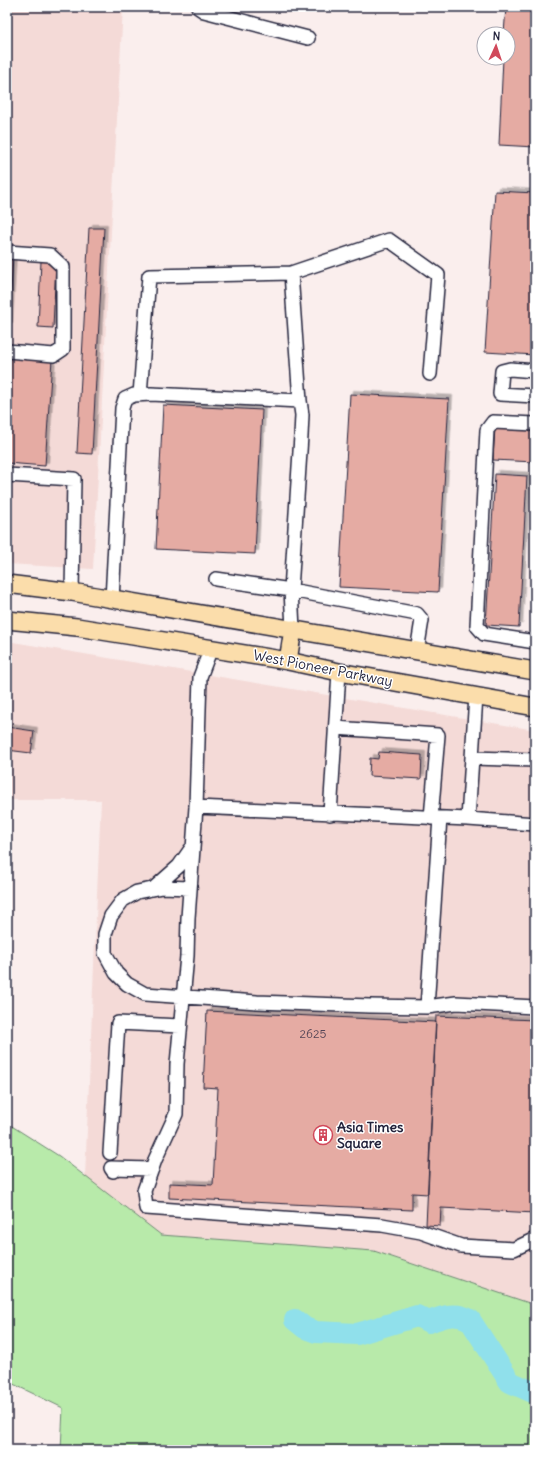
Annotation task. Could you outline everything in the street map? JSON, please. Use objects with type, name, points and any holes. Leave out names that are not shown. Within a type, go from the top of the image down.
[{"type":"main road","points":[[7,584],[72,592],[535,671]]},
{"type":"main road","name":"West Pioneer Parkway","points":[[7,620],[78,627],[211,648],[535,707]]},
{"type":"main road","points":[[288,661],[293,629]]},
{"type":"lane","points":[[198,7],[204,11],[308,38]]},
{"type":"lane","points":[[140,395],[149,276],[292,273],[389,240],[438,274],[430,374]]},
{"type":"lane","points":[[7,252],[50,255],[63,267],[63,349],[54,355],[7,351]]},
{"type":"lane","points":[[292,273],[302,415],[291,590],[293,629]]},
{"type":"lane","points":[[535,371],[510,369],[502,371],[500,394],[535,396]]},
{"type":"lane","points":[[112,600],[122,408],[125,399],[134,395],[158,394],[300,401]]},
{"type":"lane","points":[[535,424],[493,422],[487,430],[477,626],[484,634],[535,642]]},
{"type":"lane","points":[[7,475],[74,479],[72,592]]},
{"type":"lane","points":[[216,579],[291,590],[417,614],[422,620],[417,651]]},
{"type":"lane","points":[[211,648],[200,677],[196,807],[187,956],[180,1026],[176,1114],[152,1169],[144,1192],[146,1208],[382,1225],[420,1232],[461,1246],[514,1249],[535,1239]]},
{"type":"lane","points":[[330,814],[339,672]]},
{"type":"lane","points":[[468,819],[476,696]]},
{"type":"lane","points":[[335,728],[438,735],[436,818],[426,1007]]},
{"type":"lane","points":[[472,758],[535,760]]},
{"type":"lane","points":[[196,807],[468,819],[535,824]]},
{"type":"lane","points":[[153,889],[179,866],[193,846]]},
{"type":"lane","points":[[190,888],[162,887],[137,892],[123,900],[111,916],[105,934],[106,953],[116,973],[127,984],[145,994],[280,1003],[426,1007],[456,1003],[535,1007]]},
{"type":"lane","points":[[110,1153],[118,1023],[180,1026]]},
{"type":"lane","points":[[112,1172],[112,1168],[152,1169]]},
{"type":"shaded area","points":[[7,7],[123,7],[93,569],[7,564]]},
{"type":"shaded area","points":[[7,641],[535,730],[535,1305],[374,1251],[161,1235],[85,1177],[101,800],[7,800]]},
{"type":"green space","points":[[7,1123],[59,1156],[161,1235],[374,1251],[535,1305],[535,1450],[61,1450],[63,1408],[7,1381]]},
{"type":"building","points":[[506,7],[535,7],[535,147],[499,145],[503,66],[516,66],[516,26],[505,26]]},
{"type":"building","points":[[495,191],[535,193],[535,355],[485,352]]},
{"type":"building","points":[[89,228],[104,228],[92,454],[77,453]]},
{"type":"building","points":[[7,256],[13,256],[9,326],[7,326]]},
{"type":"building","points":[[41,261],[56,261],[53,328],[38,327]]},
{"type":"building","points":[[7,356],[52,359],[45,466],[7,463]]},
{"type":"building","points":[[350,394],[449,399],[438,592],[339,587]]},
{"type":"building","points":[[163,405],[262,410],[255,554],[156,549]]},
{"type":"building","points":[[495,427],[535,429],[535,462],[493,460]]},
{"type":"building","points":[[495,474],[527,476],[519,627],[486,625]]},
{"type":"building","points":[[7,727],[34,731],[31,753],[7,750]]},
{"type":"building","points":[[379,752],[422,755],[421,779],[369,776],[370,758],[378,759]]},
{"type":"building","name":"Asia Times Square","points":[[207,1011],[436,1022],[428,1194],[412,1193],[412,1210],[169,1198],[169,1183],[213,1185],[218,1088],[203,1087]]},
{"type":"building","points":[[436,1016],[535,1020],[535,1213],[441,1208],[440,1226],[426,1225]]},
{"type":"waterway","points":[[295,1320],[305,1328],[316,1332],[357,1334],[417,1316],[429,1322],[450,1316],[460,1316],[470,1320],[510,1382],[535,1393]]},
{"type":"place","name":"Asia Times Square","points":[[323,1135]]}]
